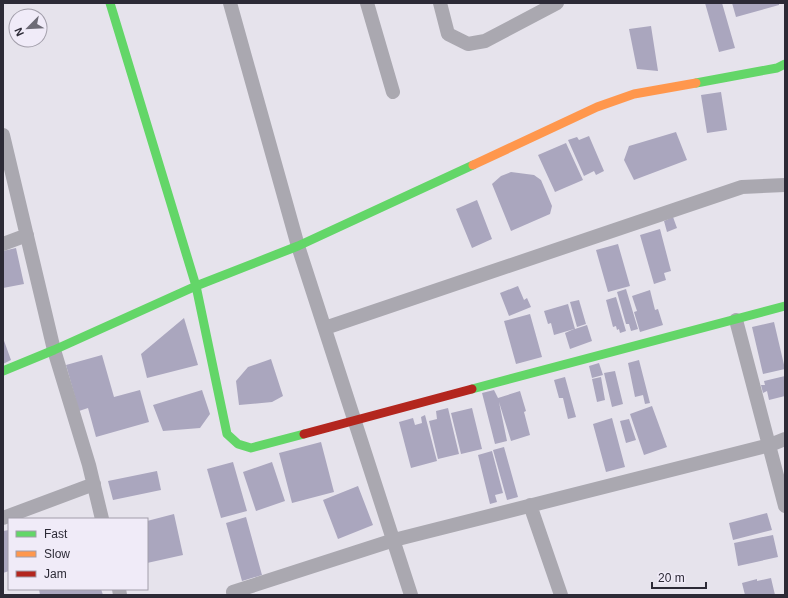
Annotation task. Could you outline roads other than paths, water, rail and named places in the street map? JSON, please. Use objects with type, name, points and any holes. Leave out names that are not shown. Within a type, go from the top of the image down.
[{"type":"street","points":[[110,3],[196,286],[227,434],[241,448],[252,448],[785,306]]},
{"type":"street","points":[[230,3],[298,246],[411,595]]},
{"type":"street","points":[[367,3],[393,92]]},
{"type":"street","points":[[440,3],[448,34],[468,44],[485,41],[557,3]]},
{"type":"street","points":[[3,371],[54,350],[196,286],[298,246],[597,108],[634,94],[777,68],[785,64]]},
{"type":"street","points":[[3,135],[54,350],[94,484],[102,518]]},
{"type":"street","points":[[325,328],[742,187],[785,185]]},
{"type":"street","points":[[3,244],[27,235]]},
{"type":"street","points":[[736,320],[785,506]]},
{"type":"street","points":[[233,592],[394,540],[770,445],[785,438]]},
{"type":"street","points":[[3,518],[94,484]]},
{"type":"street","points":[[530,505],[561,595]]}]
